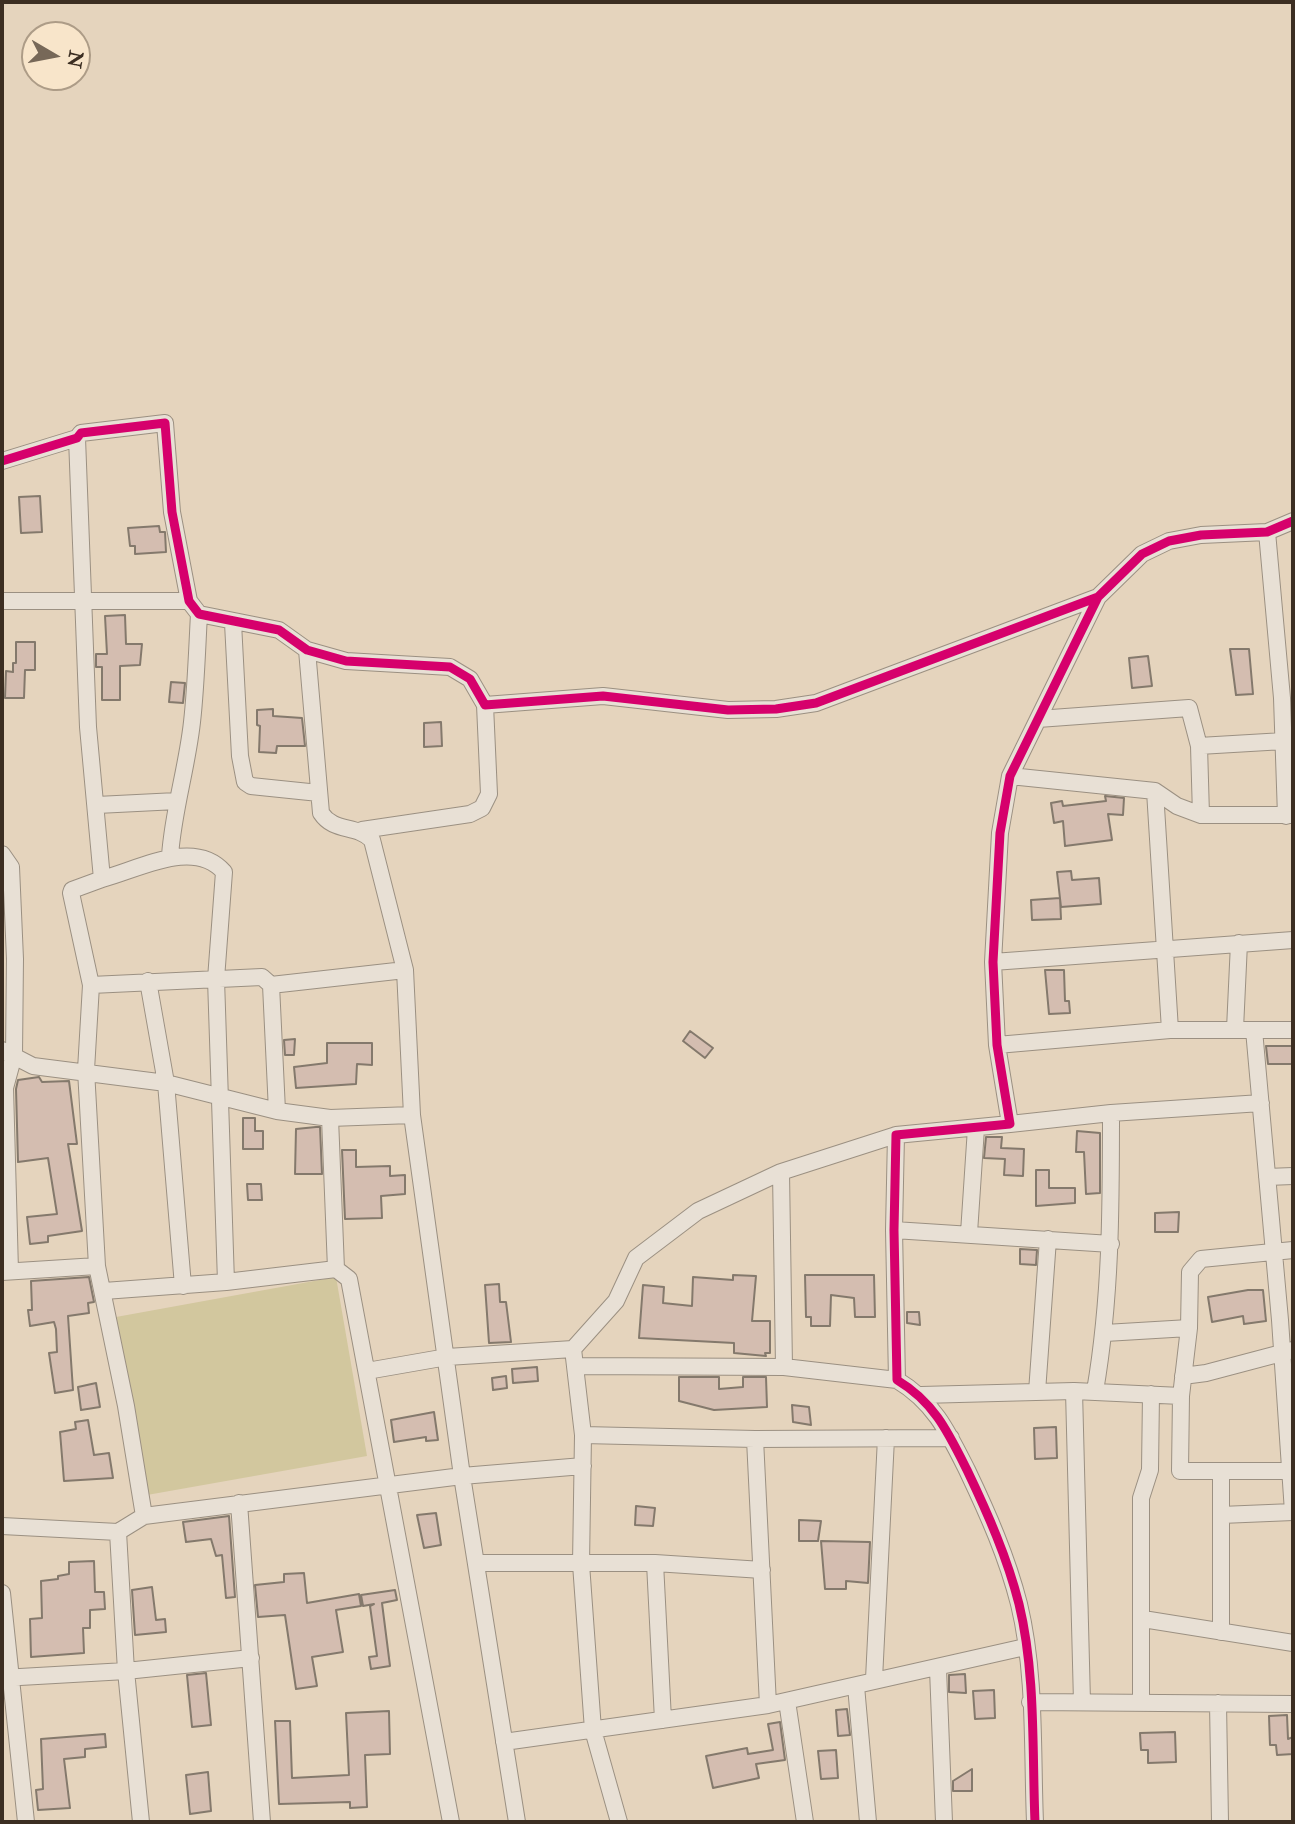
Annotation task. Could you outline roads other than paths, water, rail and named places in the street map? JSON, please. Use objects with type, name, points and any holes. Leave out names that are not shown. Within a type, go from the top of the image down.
[{"type":"street","points":[[2,461],[77,438],[81,433],[165,423],[172,512],[194,608],[192,722],[170,856]]},
{"type":"street","points":[[77,438],[88,727],[102,879]]},
{"type":"street","points":[[1010,1124],[997,1045],[993,962],[1000,833],[1010,776],[1098,597],[1142,554],[1168,541],[1201,535],[1267,532],[1293,521]]},
{"type":"street","points":[[1010,776],[1156,791],[1177,806],[1201,815],[1290,816],[1284,741],[1288,697],[1267,532]]},
{"type":"street","points":[[485,705],[603,696],[728,709],[776,709],[816,704],[1098,597]]},
{"type":"street","points":[[2,601],[85,600],[194,608],[233,623],[279,630],[307,650],[346,661],[450,667],[470,679],[485,705],[489,794],[482,808],[470,814],[362,830],[335,827],[327,822],[321,813],[307,650]]},
{"type":"street","points":[[233,623],[240,756],[245,782],[251,786],[319,793]]},
{"type":"street","points":[[1038,719],[1187,707],[1191,711],[1199,746],[1201,815]]},
{"type":"street","points":[[1199,746],[1284,741]]},
{"type":"street","points":[[1156,791],[1170,1030]]},
{"type":"street","points":[[97,805],[177,801]]},
{"type":"street","points":[[362,830],[372,840],[382,870],[405,970],[412,1115],[462,1476],[517,1822]]},
{"type":"street","points":[[2,854],[11,867],[5,1088],[6,1271],[97,1266]]},
{"type":"street","points":[[144,1516],[104,1291],[97,1266],[86,1070],[91,985],[71,893],[72,890],[102,879],[157,864],[170,856],[203,857],[211,860],[224,872],[216,979],[226,1282]]},
{"type":"street","points":[[993,962],[1164,952],[1293,940]]},
{"type":"street","points":[[1235,1029],[1239,943]]},
{"type":"street","points":[[271,985],[405,970]]},
{"type":"street","points":[[91,985],[262,977],[271,985],[277,1111]]},
{"type":"street","points":[[148,981],[166,1083],[183,1286]]},
{"type":"street","points":[[997,1045],[1170,1030],[1293,1030]]},
{"type":"street","points":[[1221,1515],[1293,1512],[1287,1353],[1274,1251],[1254,1030]]},
{"type":"street","points":[[8,1053],[33,1066],[86,1070],[166,1083],[277,1111],[330,1118],[412,1115]]},
{"type":"street","points":[[367,1371],[447,1357],[572,1349],[616,1301],[636,1258],[698,1211],[781,1172],[896,1135],[1111,1113],[1261,1103]]},
{"type":"street","points":[[1095,1391],[1105,1333],[1111,1244],[1111,1113]]},
{"type":"street","points":[[330,1118],[336,1269]]},
{"type":"street","points":[[969,1233],[976,1128]]},
{"type":"street","points":[[896,1135],[894,1230],[897,1380]]},
{"type":"street","points":[[781,1172],[784,1367]]},
{"type":"street","points":[[1267,1177],[1293,1176]]},
{"type":"street","points":[[894,1230],[1111,1244]]},
{"type":"street","points":[[1037,1392],[1048,1239]]},
{"type":"street","points":[[1180,1471],[1181,1396],[1189,1328],[1190,1272],[1201,1259],[1293,1250]]},
{"type":"street","points":[[104,1291],[226,1282],[336,1269],[349,1279],[451,1822]]},
{"type":"street","points":[[1105,1333],[1189,1328]]},
{"type":"street","points":[[572,1349],[583,1435],[581,1564],[593,1730],[619,1822]]},
{"type":"street","points":[[1183,1376],[1287,1353]]},
{"type":"street","points":[[575,1366],[784,1367],[897,1380],[921,1395],[951,1438],[996,1529],[1019,1606],[1030,1702],[1035,1822]]},
{"type":"street","points":[[1074,1391],[1082,1702]]},
{"type":"street","points":[[921,1395],[1095,1391],[1181,1396]]},
{"type":"street","points":[[1141,1702],[1141,1498],[1150,1470],[1151,1394]]},
{"type":"street","points":[[583,1435],[951,1438]]},
{"type":"street","points":[[755,1438],[768,1705]]},
{"type":"street","points":[[874,1679],[886,1438]]},
{"type":"street","points":[[2,1526],[118,1532],[144,1516],[462,1476],[583,1466]]},
{"type":"street","points":[[1150,1470],[1292,1471]]},
{"type":"street","points":[[1221,1632],[1222,1472]]},
{"type":"street","points":[[239,1503],[262,1822]]},
{"type":"street","points":[[118,1532],[126,1671],[141,1822]]},
{"type":"street","points":[[476,1563],[655,1563],[762,1570]]},
{"type":"street","points":[[655,1563],[663,1720]]},
{"type":"street","points":[[2,1593],[6,1677],[26,1822]]},
{"type":"street","points":[[1143,1619],[1293,1643]]},
{"type":"street","points":[[504,1742],[768,1705],[856,1686],[874,1679],[938,1669],[1025,1647]]},
{"type":"street","points":[[6,1677],[126,1671],[251,1658]]},
{"type":"street","points":[[938,1669],[944,1822]]},
{"type":"street","points":[[856,1686],[868,1822]]},
{"type":"street","points":[[787,1701],[802,1822]]},
{"type":"street","points":[[1030,1702],[1293,1703]]},
{"type":"street","points":[[1218,1703],[1220,1822]]}]
